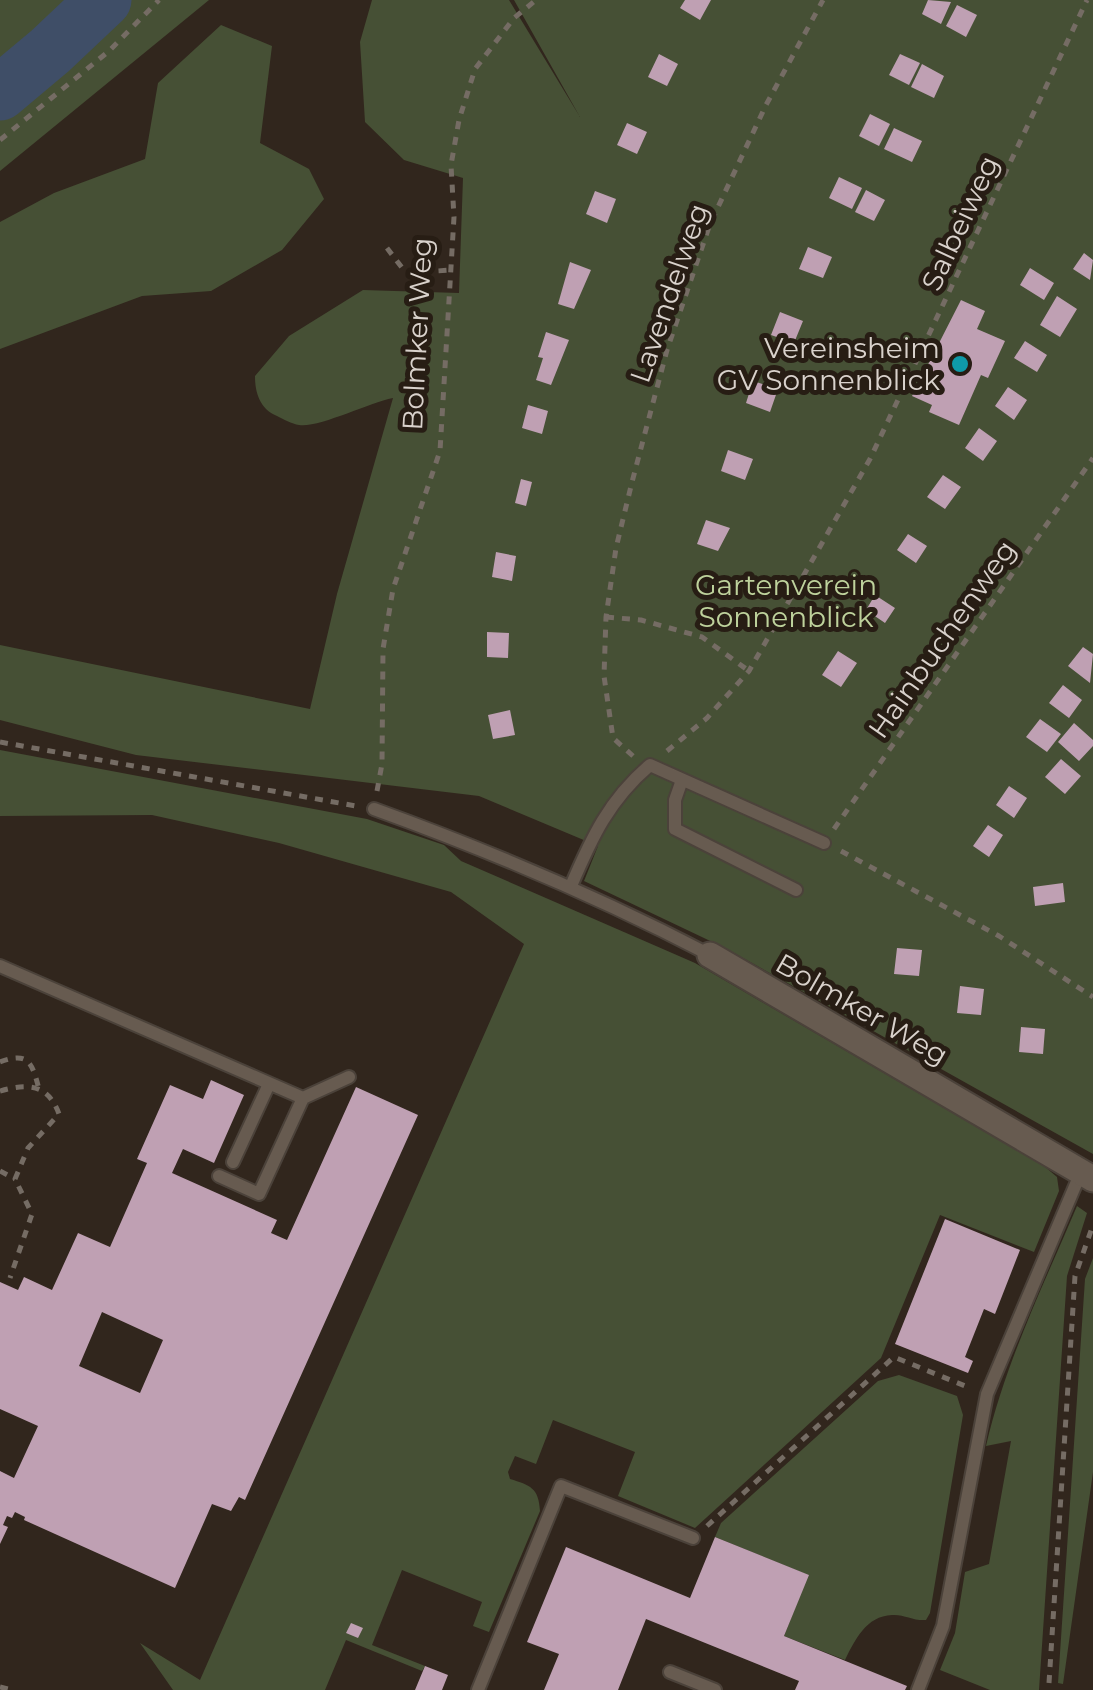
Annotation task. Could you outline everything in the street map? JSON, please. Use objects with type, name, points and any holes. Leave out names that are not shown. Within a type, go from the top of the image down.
[{"type":"street","name":"Bolmker Weg","points":[[710,955],[1087,1175]]},
{"type":"lane","points":[[571,886],[593,834],[622,788],[650,765],[824,843]]},
{"type":"lane","points":[[682,780],[674,800],[676,828],[796,890]]},
{"type":"lane","name":"Bolmker Weg","points":[[374,808],[571,886],[710,955]]},
{"type":"lane","points":[[0,966],[303,1098]]},
{"type":"lane","points":[[219,1176],[259,1194],[303,1098],[350,1076]]},
{"type":"lane","points":[[233,1162],[268,1084]]},
{"type":"lane","points":[[918,1690],[943,1626],[987,1394],[1087,1175]]},
{"type":"lane","points":[[478,1690],[561,1486],[693,1538]]},
{"type":"lane","points":[[670,1672],[715,1690]]},
{"type":"path","points":[[0,140],[109,51],[160,0]]},
{"type":"path","name":"Bolmker Weg","points":[[374,808],[382,764],[384,649],[393,589],[440,451],[452,270],[452,165],[459,120],[474,69],[514,18],[536,0]]},
{"type":"path","name":"Lavendelweg","points":[[650,765],[628,753],[613,738],[604,676],[606,618],[616,548],[687,284],[710,224],[766,105],[823,0]]},
{"type":"path","name":"Salbeiweg","points":[[650,765],[707,718],[749,671],[870,458],[1087,0]]},
{"type":"path","points":[[387,248],[406,273],[452,270]]},
{"type":"path","name":"Hainbuchenweg","points":[[824,843],[1093,458]]},
{"type":"path","points":[[606,618],[641,620],[702,637],[749,671]]},
{"type":"path","points":[[0,742],[374,808]]},
{"type":"path","points":[[846,853],[999,936],[1093,996]]},
{"type":"path","points":[[0,1062],[14,1057],[26,1059],[39,1088]]},
{"type":"path","points":[[0,1091],[20,1086],[39,1088],[53,1098],[59,1114],[28,1148],[15,1179]]},
{"type":"path","points":[[0,1172],[15,1179],[32,1214],[10,1278]]},
{"type":"path","points":[[1048,1683],[1076,1276],[1093,1225]]},
{"type":"path","points":[[693,1538],[894,1357],[987,1394]]},
{"type":"path","points":[[0,1687],[12,1690]]},
{"type":"green space","points":[[0,0],[209,0],[0,171]]},
{"type":"green space","name":"Gartenverein Sonnenblick","points":[[372,0],[509,0],[580,117],[514,0],[1093,0],[1093,1154],[725,948],[584,881],[598,846],[479,796],[136,755],[0,720],[0,645],[310,709],[337,594],[393,398],[319,423],[299,425],[266,409],[257,394],[255,376],[289,336],[363,290],[459,293],[463,178],[404,160],[365,122],[360,42]]},
{"type":"green space","points":[[221,25],[272,46],[260,143],[309,169],[324,199],[282,250],[211,291],[142,296],[0,349],[0,222],[54,193],[145,159],[158,83]]},
{"type":"green space","points":[[0,750],[367,819],[444,845],[461,861],[695,963],[1057,1177],[1059,1191],[1034,1252],[940,1215],[881,1358],[695,1528],[618,1496],[635,1452],[553,1420],[536,1464],[515,1456],[508,1472],[510,1479],[535,1492],[540,1511],[489,1632],[473,1626],[482,1602],[402,1570],[372,1645],[425,1666],[422,1671],[346,1640],[325,1690],[173,1690],[140,1643],[200,1680],[524,944],[451,892],[279,843],[152,815],[0,816]]},
{"type":"green space","points":[[1077,1206],[1087,1213],[1067,1276],[1039,1690],[990,1690],[940,1670],[955,1633],[965,1572],[989,1564],[1011,1441],[986,1446],[994,1415],[1026,1324]]},
{"type":"green space","points":[[1093,1258],[1093,1472],[1063,1684],[1058,1683],[1085,1279]]},
{"type":"green space","points":[[899,1375],[957,1396],[963,1415],[930,1613],[926,1620],[896,1615],[875,1620],[862,1630],[845,1660],[784,1636],[808,1575],[715,1537],[721,1523],[878,1381]]},
{"type":"building","points":[[685,0],[711,0],[700,20],[680,8]]},
{"type":"building","points":[[928,0],[951,2],[941,24],[922,14]]},
{"type":"building","points":[[957,5],[977,15],[966,37],[946,26]]},
{"type":"building","points":[[659,54],[678,64],[667,86],[648,77]]},
{"type":"building","points":[[900,54],[920,63],[909,85],[889,75]]},
{"type":"building","points":[[922,64],[944,76],[934,98],[911,87]]},
{"type":"building","points":[[870,114],[890,124],[879,146],[859,136]]},
{"type":"building","points":[[627,123],[647,132],[637,154],[617,145]]},
{"type":"building","points":[[894,128],[922,141],[912,162],[884,149]]},
{"type":"building","points":[[839,177],[862,188],[852,209],[829,198]]},
{"type":"building","points":[[866,190],[885,200],[874,221],[855,212]]},
{"type":"building","points":[[595,191],[616,199],[607,223],[586,214]]},
{"type":"building","points":[[808,247],[832,257],[823,278],[799,269]]},
{"type":"building","points":[[1084,253],[1093,260],[1090,280],[1073,269]]},
{"type":"building","points":[[570,262],[591,270],[574,309],[558,304]]},
{"type":"building","points":[[1030,268],[1054,283],[1044,300],[1020,285]]},
{"type":"building","points":[[1057,296],[1077,309],[1060,337],[1040,325]]},
{"type":"building","name":"Vereinsheim GV Sonnenblick","points":[[961,300],[985,311],[977,329],[1005,341],[988,378],[981,375],[959,425],[929,412],[932,405],[912,396]]},
{"type":"building","points":[[780,312],[803,321],[794,343],[771,335]]},
{"type":"building","points":[[546,332],[569,340],[551,385],[536,380]]},
{"type":"building","points":[[1025,341],[1047,355],[1037,372],[1014,358]]},
{"type":"building","points":[[753,381],[778,389],[770,412],[746,403]]},
{"type":"building","points":[[1008,387],[1027,400],[1014,420],[995,406]]},
{"type":"building","points":[[528,405],[548,411],[542,434],[522,428]]},
{"type":"building","points":[[979,428],[997,441],[983,461],[965,448]]},
{"type":"building","points":[[728,450],[753,459],[745,480],[721,471]]},
{"type":"building","points":[[943,475],[961,487],[945,509],[927,497]]},
{"type":"building","points":[[521,479],[532,482],[526,506],[515,503]]},
{"type":"building","points":[[706,520],[730,528],[718,551],[697,544]]},
{"type":"building","points":[[908,534],[927,546],[916,563],[897,550]]},
{"type":"building","points":[[496,552],[516,556],[512,581],[492,577]]},
{"type":"building","points":[[875,595],[895,608],[885,623],[866,610]]},
{"type":"building","points":[[487,632],[509,633],[508,658],[487,657]]},
{"type":"building","points":[[1083,647],[1093,654],[1090,683],[1068,666]]},
{"type":"building","points":[[838,651],[857,663],[841,687],[822,675]]},
{"type":"building","points":[[1063,685],[1082,700],[1069,718],[1049,703]]},
{"type":"building","points":[[510,710],[515,735],[493,739],[488,715]]},
{"type":"building","points":[[1040,719],[1061,734],[1047,752],[1026,737]]},
{"type":"building","points":[[1074,723],[1093,740],[1093,746],[1079,761],[1058,742]]},
{"type":"building","points":[[1061,759],[1081,776],[1065,794],[1045,777]]},
{"type":"building","points":[[1009,786],[1027,798],[1014,818],[996,805]]},
{"type":"building","points":[[988,825],[1003,835],[989,857],[973,846]]},
{"type":"building","points":[[1063,883],[1065,902],[1035,906],[1033,887]]},
{"type":"building","points":[[897,948],[922,950],[919,976],[894,974]]},
{"type":"building","points":[[960,986],[984,989],[981,1015],[957,1013]]},
{"type":"building","points":[[1021,1027],[1045,1029],[1043,1054],[1019,1052]]},
{"type":"building","points":[[211,1080],[244,1095],[214,1163],[183,1149],[172,1173],[277,1220],[271,1233],[287,1240],[356,1087],[418,1115],[245,1500],[239,1497],[231,1511],[212,1504],[175,1588],[24,1520],[15,1512],[12,1518],[7,1516],[3,1525],[8,1527],[0,1544],[0,1471],[14,1478],[38,1426],[0,1409],[0,1282],[18,1290],[24,1277],[52,1290],[78,1233],[110,1247],[147,1163],[137,1159],[170,1085],[203,1099]],"holes":[[[102,1312],[163,1340],[140,1393],[79,1366]]]},
{"type":"building","points":[[945,1219],[1020,1250],[995,1314],[984,1309],[965,1357],[973,1361],[968,1373],[895,1344]]},
{"type":"building","points":[[715,1537],[809,1575],[784,1636],[907,1686],[905,1690],[795,1690],[799,1681],[646,1619],[618,1690],[544,1690],[559,1654],[527,1642],[566,1547],[690,1598]]},
{"type":"building","points":[[351,1623],[363,1628],[358,1638],[346,1633]]},
{"type":"building","points":[[425,1666],[448,1675],[442,1690],[415,1690]]},
{"type":"waterway","points":[[0,93],[104,0]]},
{"type":"place","name":"Vereinsheim GV Sonnenblick","points":[[960,364]]}]
